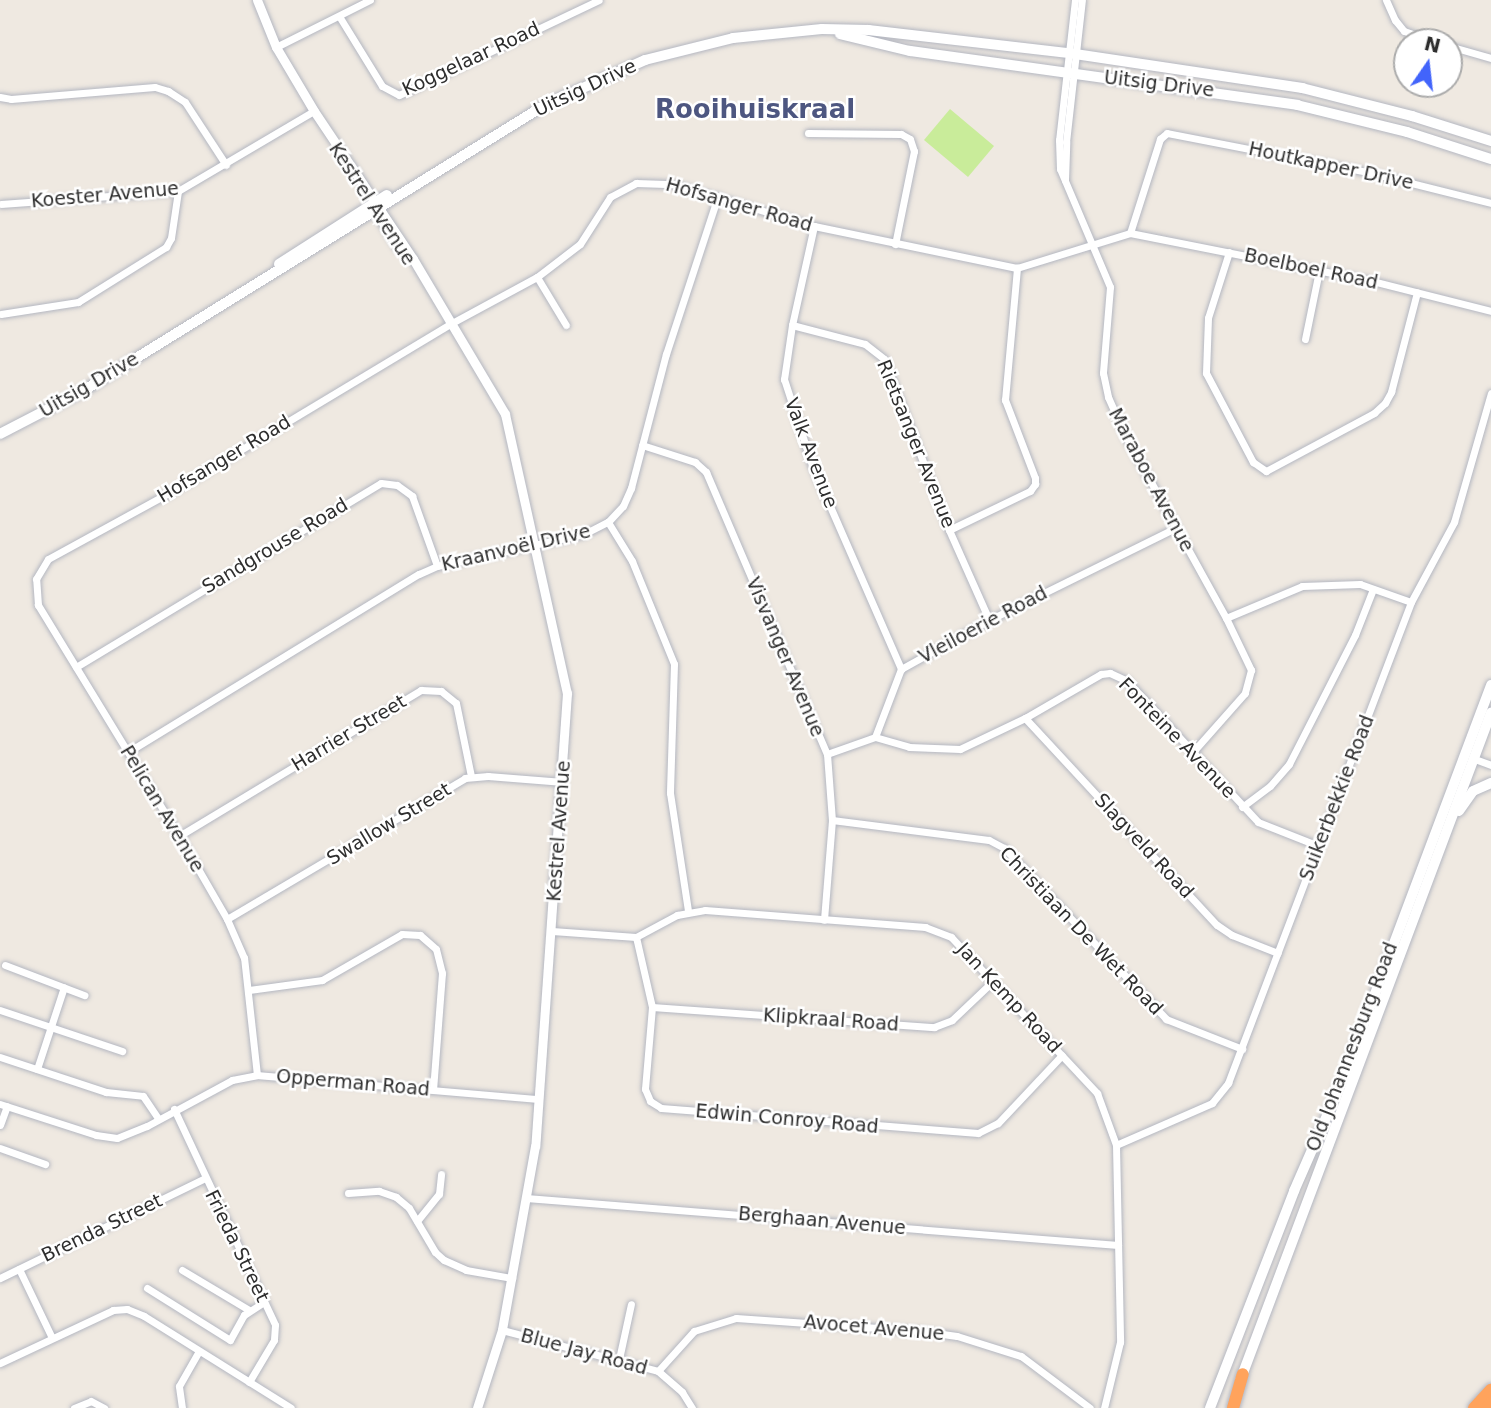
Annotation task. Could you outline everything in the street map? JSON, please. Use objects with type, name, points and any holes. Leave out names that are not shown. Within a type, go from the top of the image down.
[{"type":"highway","points":[[1231,1408],[1243,1374]]},
{"type":"highway","points":[[1474,1408],[1491,1390]]},
{"type":"highway","points":[[1487,1408],[1491,1403]]},
{"type":"main road","name":"Uitsig Drive","points":[[822,29],[909,51],[1297,105],[1407,132],[1491,159]]},
{"type":"main road","name":"Uitsig Drive","points":[[0,434],[83,391],[248,288],[292,254],[502,126],[515,122],[572,91],[645,60],[733,38],[822,29],[911,33],[1072,53],[1302,88],[1412,116],[1491,141]]},
{"type":"main road","name":"Old Johannesburg Road","points":[[1243,1374],[1418,904],[1491,685]]},
{"type":"main road","name":"Old Johannesburg Road","points":[[1210,1408],[1294,1191],[1343,1079],[1469,757],[1491,713]]},
{"type":"main road","points":[[1418,904],[1461,806],[1473,791],[1491,783]]},
{"type":"street","name":"Kestrel Avenue","points":[[257,0],[276,47],[325,128],[335,151],[422,278],[505,414],[567,693],[552,931],[538,1099],[526,1198],[502,1330],[477,1408]]},
{"type":"street","points":[[276,47],[370,0]]},
{"type":"street","name":"Koggelaar Road","points":[[338,16],[382,86],[399,95],[599,0]]},
{"type":"street","name":"Maraboe Avenue","points":[[1072,53],[1075,0]]},
{"type":"street","name":"Maraboe Avenue","points":[[1082,0],[1069,73],[1065,183],[1094,243],[1111,292],[1103,373],[1108,397],[1125,435],[1226,618],[1251,670],[1245,693],[1192,753]]},
{"type":"street","points":[[1385,0],[1402,28]]},
{"type":"street","points":[[1463,50],[1491,58]]},
{"type":"street","points":[[0,96],[11,99],[155,88],[168,91],[185,102],[226,165]]},
{"type":"street","name":"Koester Avenue","points":[[1,204],[178,191],[314,111]]},
{"type":"street","points":[[808,133],[901,134],[910,139],[914,151],[895,244]]},
{"type":"street","name":"Houtkapper Drive","points":[[1130,233],[1164,133],[1367,172],[1491,203]]},
{"type":"street","name":"Hofsanger Road","points":[[48,559],[174,490],[450,324],[537,276],[580,244],[602,208],[621,189],[653,181],[814,226],[1017,268],[1130,233]]},
{"type":"street","points":[[1,314],[78,302],[166,247],[171,238],[178,191]]},
{"type":"street","name":"Kraanvoël Drive","points":[[128,752],[437,566],[584,534],[608,522],[627,497],[666,354],[718,197]]},
{"type":"street","name":"Valk Avenue","points":[[814,226],[784,367],[786,385],[812,464],[901,669]]},
{"type":"street","name":"Boelboel Road","points":[[1130,233],[1417,292],[1491,311]]},
{"type":"street","points":[[1229,252],[1208,318],[1206,373],[1253,462],[1266,471],[1374,413],[1385,403],[1391,392],[1417,292]]},
{"type":"street","points":[[949,530],[1030,491],[1035,484],[1005,400],[1017,268]]},
{"type":"street","points":[[1305,339],[1319,271]]},
{"type":"street","points":[[537,276],[566,325]]},
{"type":"street","name":"Rietsanger Avenue","points":[[792,325],[864,344],[880,353],[949,530],[989,620]]},
{"type":"street","name":"Suikerbekkie Road","points":[[1116,1144],[1212,1103],[1223,1092],[1242,1049],[1411,602],[1454,522],[1491,393]]},
{"type":"street","name":"Visvanger Avenue","points":[[642,445],[695,463],[706,472],[827,754],[832,820],[824,920]]},
{"type":"street","name":"Sandgrouse Road","points":[[76,667],[381,483],[397,485],[412,496],[437,566]]},
{"type":"street","points":[[552,931],[636,937],[688,911],[670,793],[674,664],[632,561],[608,522]]},
{"type":"street","name":"Vleiloerie Road","points":[[874,737],[901,669],[989,620],[1175,528]]},
{"type":"street","name":"Pelican Avenue","points":[[48,559],[36,579],[38,605],[179,836],[227,919],[244,958],[257,1075]]},
{"type":"street","points":[[1226,618],[1302,586],[1354,584],[1411,602]]},
{"type":"street","points":[[1242,807],[1270,786],[1289,764],[1355,635],[1373,589]]},
{"type":"street","name":"Fonteine Avenue","points":[[874,737],[909,747],[960,749],[1025,718],[1101,674],[1110,673],[1127,681],[1242,807],[1267,827],[1319,846]]},
{"type":"street","name":"Harrier Street","points":[[179,836],[421,690],[441,691],[456,703],[471,776]]},
{"type":"street","name":"Slagveld Road","points":[[1025,718],[1217,925],[1232,935],[1278,953]]},
{"type":"street","points":[[827,754],[874,737]]},
{"type":"street","points":[[1469,757],[1491,765]]},
{"type":"street","name":"Swallow Street","points":[[227,919],[471,776],[563,782]]},
{"type":"street","name":"Christiaan De Wet Road","points":[[832,820],[989,840],[998,844],[1008,850],[1166,1018],[1242,1049]]},
{"type":"street","name":"Jan Kemp Road","points":[[688,911],[939,931],[959,944],[1100,1098],[1116,1144],[1120,1342],[1104,1408]]},
{"type":"street","points":[[249,990],[322,980],[402,934],[420,934],[436,949],[442,973],[433,1090]]},
{"type":"street","name":"Edwin Conroy Road","points":[[636,937],[652,1007],[645,1089],[653,1104],[666,1109],[978,1133],[998,1124],[1062,1055]]},
{"type":"street","points":[[5,965],[84,995]]},
{"type":"street","name":"Klipkraal Road","points":[[652,1007],[933,1027],[952,1020],[993,981]]},
{"type":"street","points":[[37,1069],[64,987]]},
{"type":"street","points":[[0,1010],[121,1051]]},
{"type":"street","points":[[0,1057],[106,1092],[143,1096],[158,1118]]},
{"type":"street","name":"Opperman Road","points":[[3,1105],[110,1137],[125,1136],[232,1080],[257,1075],[538,1099]]},
{"type":"street","points":[[0,1125],[3,1105]]},
{"type":"street","name":"Frieda Street","points":[[174,1109],[275,1325],[274,1340],[249,1382]]},
{"type":"street","points":[[0,1148],[45,1164]]},
{"type":"street","points":[[417,1221],[439,1194],[441,1174]]},
{"type":"street","name":"Brenda Street","points":[[0,1278],[205,1178]]},
{"type":"street","points":[[348,1194],[371,1191],[392,1195],[406,1203],[444,1260],[466,1270],[512,1278]]},
{"type":"street","name":"Berghaan Avenue","points":[[526,1198],[1118,1245]]},
{"type":"street","points":[[19,1269],[52,1338]]},
{"type":"street","points":[[182,1270],[249,1310]]},
{"type":"street","points":[[147,1288],[230,1340],[249,1310],[264,1302]]},
{"type":"street","points":[[619,1359],[631,1304]]},
{"type":"street","points":[[0,1363],[113,1310],[127,1309],[144,1316],[291,1408]]},
{"type":"street","name":"Avocet Avenue","points":[[658,1371],[694,1331],[736,1318],[921,1331],[957,1336],[1021,1356],[1090,1408]]},
{"type":"street","name":"Blue Jay Road","points":[[502,1330],[658,1371],[682,1392],[692,1408]]},
{"type":"street","points":[[182,1408],[179,1386],[200,1351]]},
{"type":"street","points":[[74,1408],[91,1401],[104,1408]]},
{"type":"green space","points":[[950,109],[994,146],[968,177],[924,140]]},
{"type":"district","name":"Rooihuiskraal","points":[[755,110]]}]
